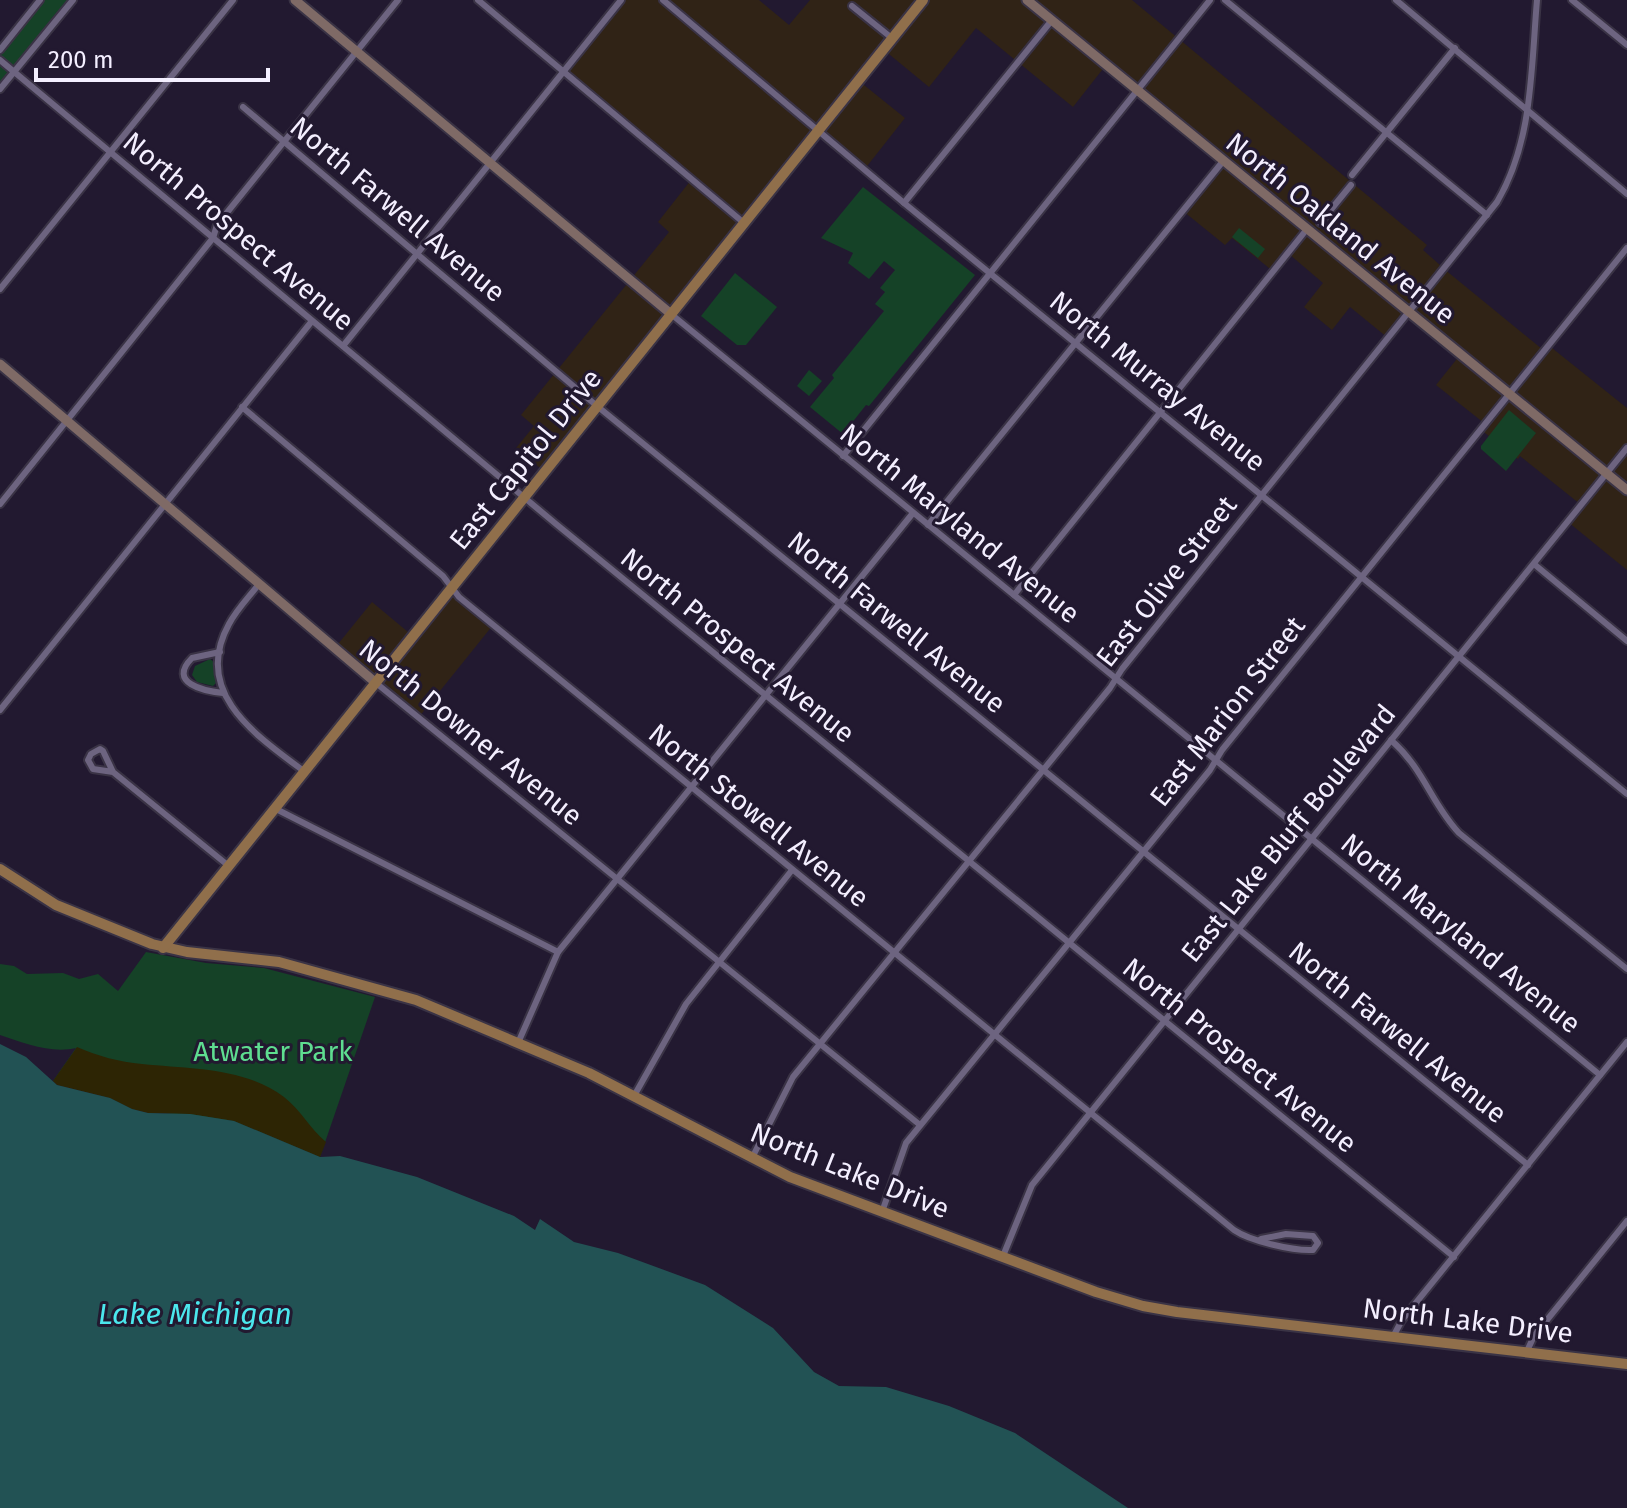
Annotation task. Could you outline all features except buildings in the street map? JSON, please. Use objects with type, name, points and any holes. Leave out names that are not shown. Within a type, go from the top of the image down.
[{"type":"main road","name":"East Capitol Drive","points":[[163,948],[923,0]]},
{"type":"main road","name":"North Lake Drive","points":[[0,869],[56,905],[163,948],[270,960],[416,1000],[589,1073],[790,1177],[1096,1292],[1143,1306],[1627,1364]]},
{"type":"street","points":[[0,50],[40,0]]},
{"type":"street","points":[[0,89],[73,0]]},
{"type":"street","points":[[0,289],[233,0]]},
{"type":"street","name":"North Maryland Avenue","points":[[295,0],[843,456],[1600,1075]]},
{"type":"street","points":[[0,504],[213,238],[217,225],[398,0]]},
{"type":"street","points":[[478,0],[744,223]]},
{"type":"street","points":[[343,346],[621,0]]},
{"type":"street","name":"North Murray Avenue","points":[[663,0],[904,203],[1627,794]]},
{"type":"street","name":"North Oakland Avenue","points":[[1027,0],[1627,490]]},
{"type":"street","points":[[843,456],[1210,0]]},
{"type":"street","points":[[1225,0],[1487,215]]},
{"type":"street","points":[[1396,0],[1627,194]]},
{"type":"street","name":"East Olive Street","points":[[752,1158],[793,1077],[1487,215],[1508,183],[1520,152],[1528,112],[1537,0]]},
{"type":"street","points":[[1572,0],[1627,45]]},
{"type":"street","points":[[852,6],[893,39]]},
{"type":"street","points":[[904,203],[1052,20]]},
{"type":"street","points":[[1352,175],[1455,48]]},
{"type":"street","name":"North Prospect Avenue","points":[[0,60],[524,498],[1454,1257]]},
{"type":"street","name":"North Farwell Avenue","points":[[243,107],[597,406],[1528,1165]]},
{"type":"street","points":[[928,525],[1224,160]]},
{"type":"street","points":[[1320,223],[1351,185]]},
{"type":"street","points":[[1014,595],[1307,229]]},
{"type":"street","name":"East Marion Street","points":[[882,1212],[902,1150],[920,1125],[1627,248]]},
{"type":"street","points":[[0,710],[312,321]]},
{"type":"street","name":"North Downer Avenue","points":[[0,364],[376,683],[920,1125]]},
{"type":"street","name":"North Stowell Avenue","points":[[242,407],[443,576],[459,597],[1234,1230],[1244,1236],[1307,1250],[1313,1250],[1318,1243],[1313,1236],[1295,1234],[1261,1239]]},
{"type":"street","name":"East Lake Bluff Boulevard","points":[[1003,1257],[1032,1185],[1627,448]]},
{"type":"street","points":[[518,1043],[558,952],[913,513]]},
{"type":"street","points":[[1534,564],[1627,641]]},
{"type":"street","points":[[259,584],[227,627],[220,652],[219,672],[223,693],[249,728],[305,773]]},
{"type":"street","points":[[220,652],[192,658],[184,671],[190,685],[223,693]]},
{"type":"street","points":[[1391,740],[1414,762],[1444,814],[1459,833],[1627,969]]},
{"type":"street","points":[[113,772],[93,769],[88,760],[91,754],[100,749],[103,751],[113,772],[230,867]]},
{"type":"street","points":[[276,809],[558,952]]},
{"type":"street","points":[[634,1096],[686,1004],[792,870]]},
{"type":"street","points":[[1394,1335],[1402,1320],[1627,1042]]},
{"type":"street","points":[[1527,1351],[1534,1336],[1627,1221]]},
{"type":"shaded area","points":[[621,0],[759,0],[789,25],[810,0],[1132,0],[1427,245],[1423,250],[1449,273],[1542,349],[1547,344],[1627,408],[1627,570],[1568,522],[1580,504],[1480,429],[1484,423],[1436,385],[1460,355],[1409,312],[1388,338],[1350,307],[1332,330],[1304,307],[1323,283],[1289,254],[1274,272],[1232,238],[1225,245],[1183,211],[1224,161],[1106,65],[1073,107],[976,28],[929,87],[884,50],[859,81],[905,118],[864,170],[818,131],[545,472],[516,448],[534,426],[521,415],[669,232],[658,222],[691,180],[562,71]]},
{"type":"shaded area","points":[[453,587],[493,625],[419,717],[334,649],[372,602],[414,637]]},
{"type":"green space","points":[[43,0],[67,0],[0,82],[0,54]]},
{"type":"green space","points":[[863,187],[975,275],[843,434],[810,407],[884,311],[875,304],[885,292],[880,288],[895,270],[884,261],[869,279],[848,263],[853,253],[821,238]]},
{"type":"green space","points":[[1239,228],[1265,249],[1258,258],[1232,237]]},
{"type":"green space","points":[[735,273],[777,307],[746,345],[737,345],[701,316]]},
{"type":"green space","points":[[809,370],[822,381],[809,396],[797,386]]},
{"type":"green space","points":[[1509,410],[1536,433],[1506,471],[1481,446]]},
{"type":"green space","points":[[210,659],[214,662],[216,683],[213,686],[197,682],[192,675],[195,666]]},
{"type":"green space","name":"Atwater Park","points":[[146,952],[206,963],[264,968],[375,997],[320,1157],[234,1121],[132,1109],[110,1098],[53,1081],[76,1048],[47,1049],[0,1035],[0,964],[14,966],[27,974],[63,973],[79,979],[98,974],[118,991]]},
{"type":"sand","points":[[77,1047],[125,1062],[216,1071],[268,1087],[290,1102],[326,1142],[320,1157],[234,1121],[190,1114],[148,1113],[110,1098],[57,1085],[53,1081]]},
{"type":"water","name":"Lake Michigan","points":[[0,1044],[26,1057],[57,1085],[110,1098],[148,1113],[190,1114],[234,1121],[320,1157],[340,1156],[417,1177],[514,1216],[535,1230],[540,1219],[574,1242],[618,1253],[705,1285],[773,1328],[814,1372],[839,1386],[886,1387],[949,1406],[1015,1433],[1128,1508],[0,1508]]}]
